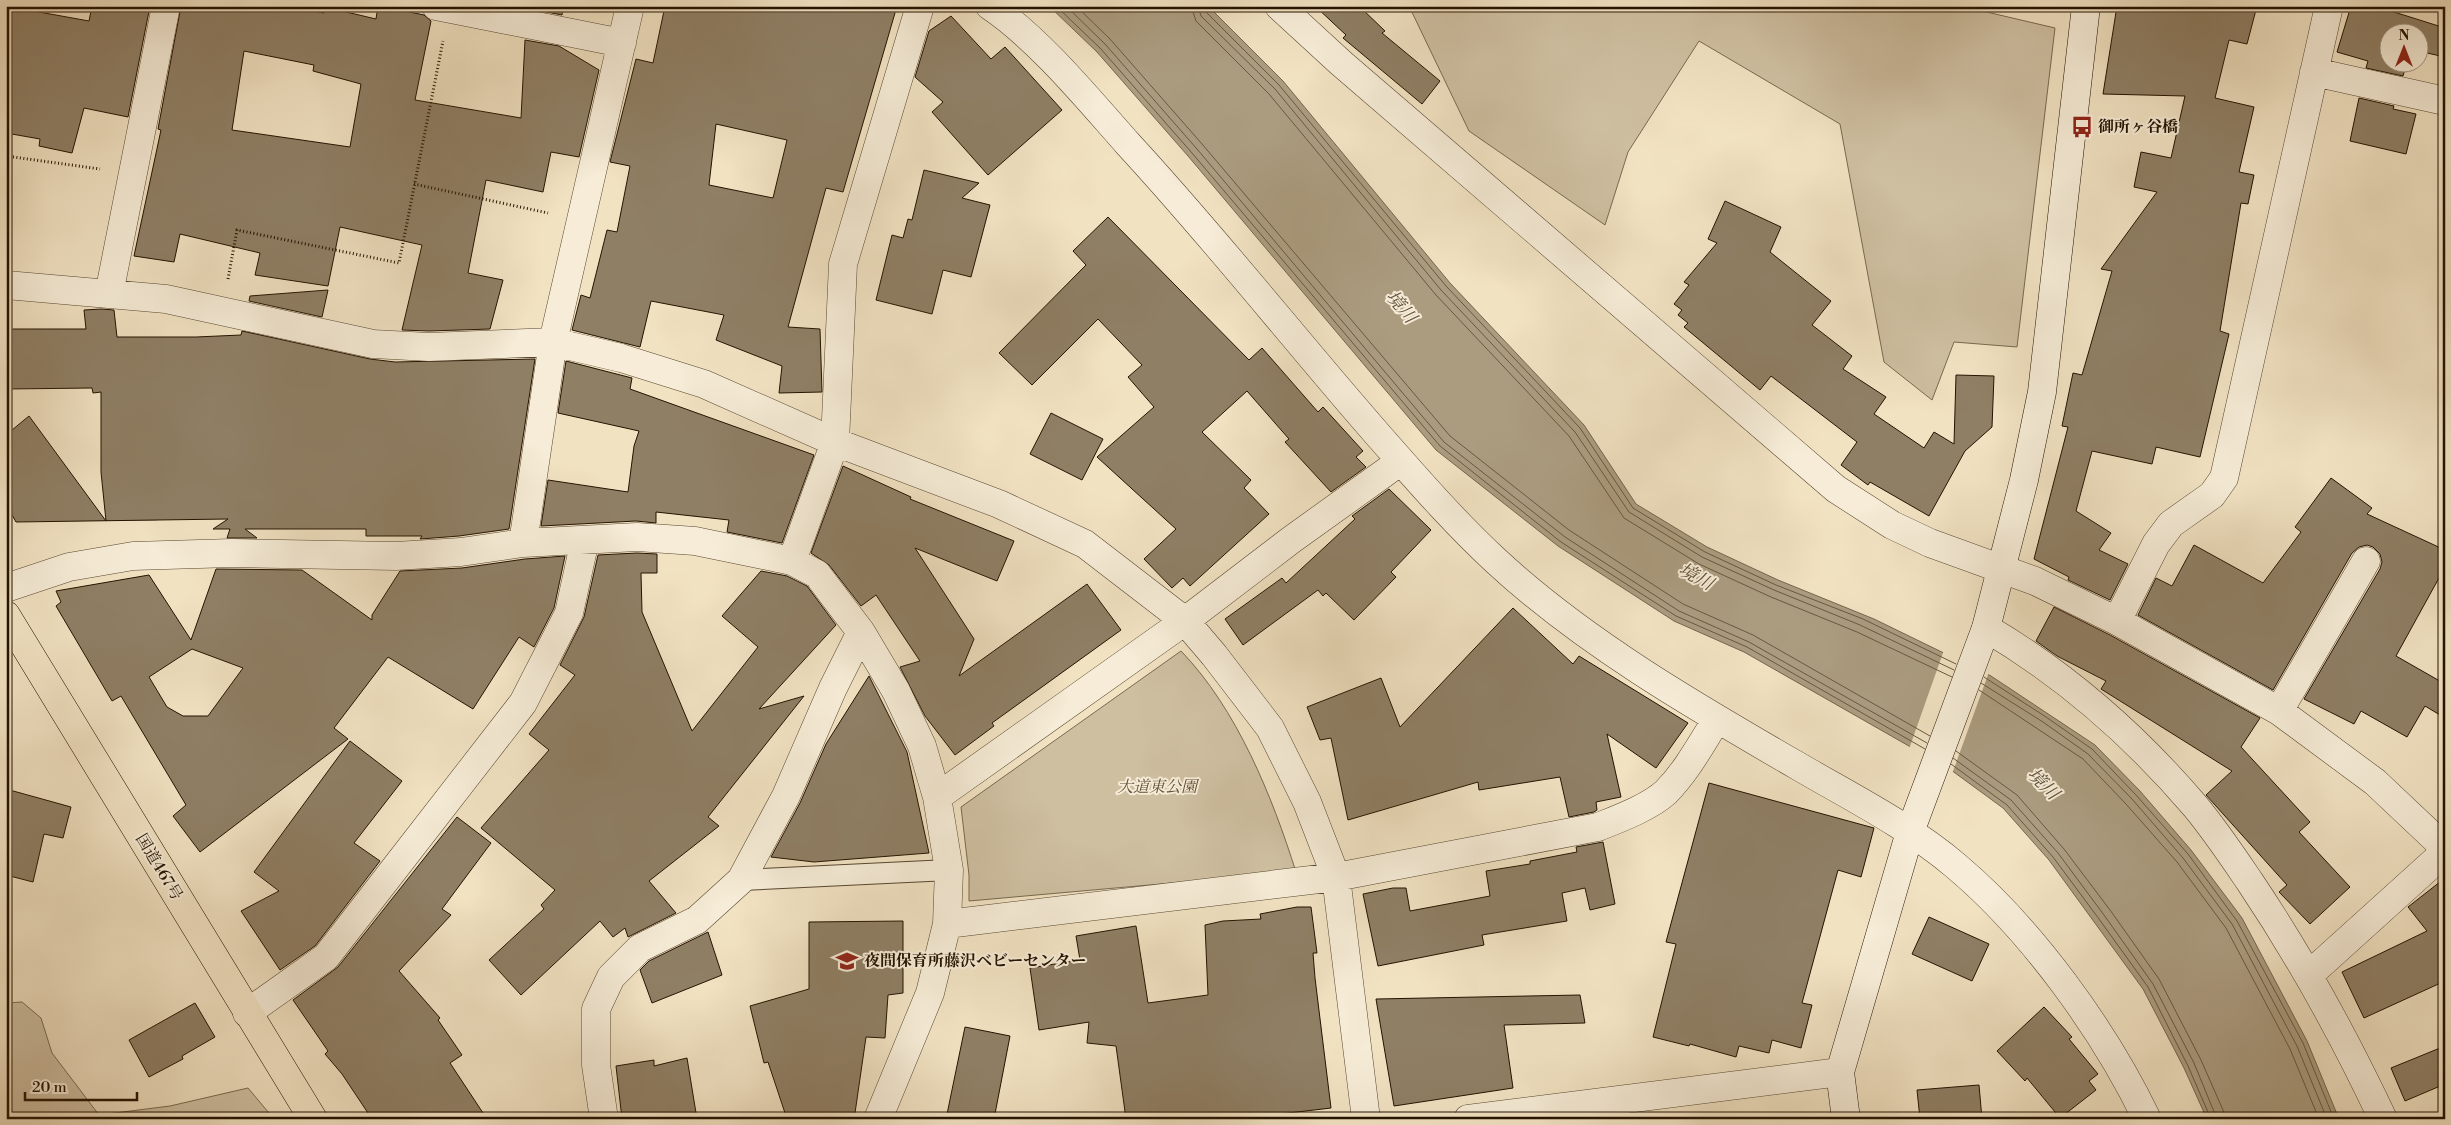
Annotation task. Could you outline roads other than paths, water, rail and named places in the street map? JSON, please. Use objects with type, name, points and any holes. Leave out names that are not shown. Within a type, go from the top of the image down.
[{"type":"highway","name":"国道467号","points":[[6,614],[247,1014],[313,1119]]},
{"type":"street","points":[[109,294],[166,6]]},
{"type":"street","points":[[523,543],[553,342],[630,6]]},
{"type":"street","points":[[792,561],[835,442],[843,264],[920,6]]},
{"type":"street","points":[[990,6],[1007,18],[1072,81],[1234,264],[1332,382],[1459,526],[1523,586],[1585,633],[1717,719],[1914,822],[1954,864],[1983,890],[2067,988],[2099,1035],[2147,1119]]},
{"type":"street","points":[[1279,6],[1348,69],[1836,489],[1892,525],[1930,543],[2036,581],[2117,621],[2279,711],[2375,782],[2445,848]]},
{"type":"street","points":[[1846,1119],[1840,1072],[1914,822],[1983,635],[2024,480],[2042,392],[2086,6]]},
{"type":"street","points":[[2117,621],[2156,544],[2171,524],[2212,495],[2224,478],[2329,6]]},
{"type":"street","points":[[443,8],[622,42]]},
{"type":"street","points":[[2314,72],[2445,101]]},
{"type":"street","points":[[6,285],[166,299],[373,344],[429,347],[553,342],[621,358],[704,384],[835,442],[1000,504],[1085,544],[1185,621],[1214,655],[1270,728],[1308,802],[1336,877],[1366,1119]]},
{"type":"street","points":[[937,797],[1185,621],[1290,540],[1401,461]]},
{"type":"street","points":[[6,588],[69,567],[133,556],[232,553],[396,556],[461,552],[523,543],[637,537],[695,541],[792,561],[817,574],[861,632],[896,691],[922,746],[937,797],[949,870],[947,924],[930,993],[878,1119]]},
{"type":"street","points":[[247,1014],[326,957],[523,702],[569,613],[584,540]]},
{"type":"street","points":[[2279,711],[2366,561]]},
{"type":"street","points":[[604,1119],[596,1065],[596,1009],[611,977],[640,948],[697,920],[741,880],[786,796],[833,688],[861,632]]},
{"type":"street","points":[[1983,635],[2018,647],[2114,724],[2195,806],[2243,872],[2310,974],[2383,1119]]},
{"type":"street","points":[[947,924],[1336,877],[1598,827],[1628,815],[1665,793],[1688,766],[1717,719]]},
{"type":"street","points":[[2310,974],[2445,852]]},
{"type":"street","points":[[1468,1119],[1840,1072]]},
{"type":"lane","points":[[741,880],[949,870]]},
{"type":"water","name":"境川","points":[[1049,6],[1208,6],[1283,81],[1450,283],[1584,425],[1636,504],[1707,547],[1778,580],[1874,619],[1991,676],[2095,745],[2140,791],[2191,850],[2242,918],[2307,1041],[2339,1119],[2207,1119],[2184,1068],[2143,989],[2049,860],[2003,808],[1951,770],[1744,652],[1674,621],[1558,546],[1436,450],[1188,156],[1097,52]]},
{"type":"place","name":"御所ヶ谷橋","points":[[2082,127]]},
{"type":"place","name":"夜間保育所藤沢ベビーセンター","points":[[847,961]]},
{"type":"park label","name":"大道東公園","points":[[1157,787]]}]
